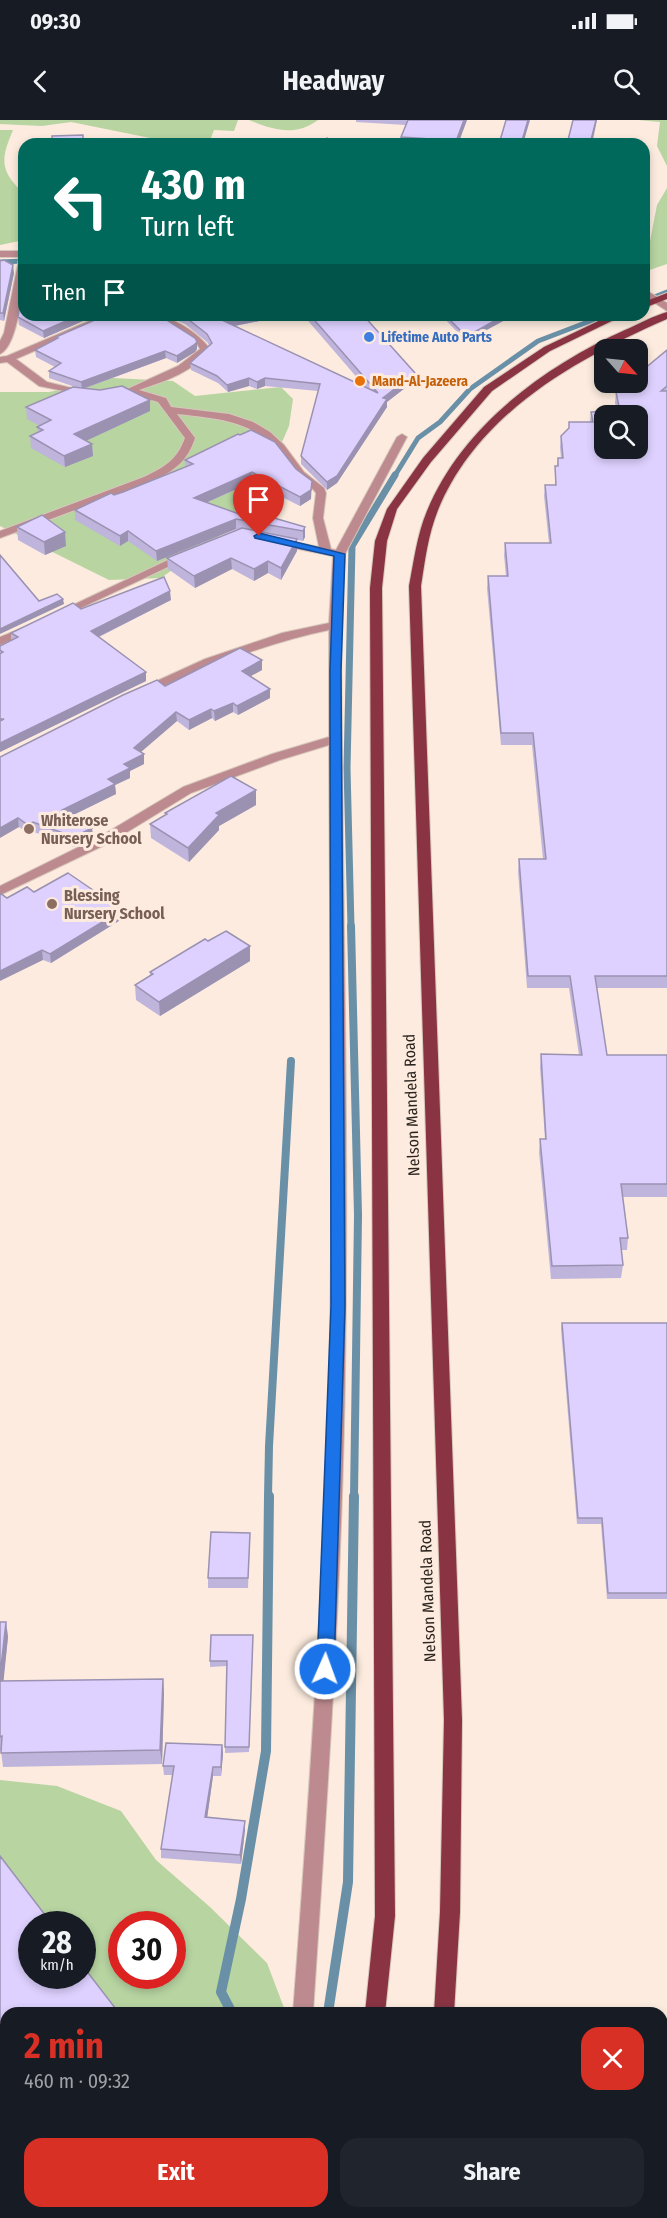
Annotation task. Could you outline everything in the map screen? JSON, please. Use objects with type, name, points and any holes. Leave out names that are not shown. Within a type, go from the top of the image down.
[{"type":"main road","name":"Nelson Mandela Road","points":[[444,2007],[450,1912],[453,1720],[415,586],[425,530],[459,461],[504,413],[548,377],[605,343],[667,315]]},
{"type":"main road","name":"Nelson Mandela Road","points":[[376,2007],[385,1916],[376,588],[381,541],[392,509],[427,460],[488,389],[547,349],[606,321]]},
{"type":"street","points":[[0,254],[18,254]]},
{"type":"street","points":[[0,351],[9,333],[18,289]]},
{"type":"street","points":[[663,298],[667,308]]},
{"type":"street","points":[[4,359],[97,321]]},
{"type":"street","points":[[115,395],[130,391],[189,364],[201,356],[205,349],[200,342],[166,321]]},
{"type":"street","points":[[4,359],[44,384],[93,395]]},
{"type":"street","points":[[0,535],[148,479],[170,469],[184,457],[190,438],[185,428],[167,410],[162,400],[130,391]]},
{"type":"street","points":[[167,410],[229,417],[249,424],[273,440],[300,474],[319,488],[321,493],[318,518],[333,552],[339,1236],[337,1376],[325,1690],[303,2007]]},
{"type":"street","points":[[333,552],[402,437]]},
{"type":"street","points":[[266,538],[333,552]]},
{"type":"street","points":[[0,642],[136,576],[201,548]]},
{"type":"street","points":[[131,695],[208,662],[286,635],[335,625]]},
{"type":"street","points":[[0,891],[106,839],[187,790],[276,757],[335,739]]},
{"type":"green space","points":[[0,120],[238,120],[234,131],[214,130],[211,138],[150,138],[71,122],[42,126],[0,124]]},
{"type":"green space","points":[[249,120],[318,120],[301,129],[284,130]]},
{"type":"green space","points":[[638,120],[667,120],[667,166],[657,146],[660,122]]},
{"type":"green space","points":[[0,130],[13,130],[4,158],[10,178],[18,188],[18,241],[0,245]]},
{"type":"green space","points":[[667,188],[667,264],[650,270],[650,241],[657,205]]},
{"type":"green space","points":[[113,378],[173,381],[195,396],[281,387],[293,399],[289,426],[251,513],[161,578],[109,580],[0,526],[0,392],[49,392]]},
{"type":"green space","points":[[0,1780],[57,1786],[121,1811],[156,1860],[210,1907],[267,1963],[284,2007],[0,2007]]},
{"type":"building","points":[[408,120],[464,120],[457,138],[401,137]]},
{"type":"building","points":[[506,120],[528,120],[523,138],[501,138]]},
{"type":"building","points":[[573,120],[596,120],[592,138],[568,138]]},
{"type":"building","points":[[83,135],[83,138],[52,138],[52,136]]},
{"type":"building","points":[[4,260],[13,265],[3,313],[0,313],[0,261]]},
{"type":"building","points":[[25,321],[66,321],[43,331]]},
{"type":"building","points":[[92,321],[168,321],[195,338],[197,342],[177,356],[165,351],[81,382],[49,371],[61,363],[35,350],[58,338],[56,337]]},
{"type":"building","points":[[190,321],[224,321],[378,393],[315,321],[368,321],[415,373],[383,398],[387,399],[337,476],[327,482],[301,456],[320,384],[265,378],[257,382],[249,378],[227,385],[217,376],[190,363],[212,343],[207,334]]},
{"type":"building","points":[[451,321],[494,321],[471,334],[460,330]]},
{"type":"building","points":[[667,350],[667,386],[661,391],[667,391],[667,976],[595,976],[607,1055],[667,1055],[667,1184],[621,1184],[628,1238],[620,1238],[623,1265],[552,1266],[540,1139],[546,1139],[541,1054],[582,1055],[570,976],[528,976],[519,859],[546,859],[533,733],[501,733],[488,576],[508,576],[505,543],[551,543],[545,485],[556,485],[555,466],[558,466],[558,458],[563,458],[561,436],[569,428],[569,422],[593,422],[591,412],[594,412],[594,459],[648,459],[648,405],[619,405],[616,393],[648,393],[648,366]]},
{"type":"building","points":[[122,386],[150,400],[74,434],[92,444],[64,456],[30,436],[43,430],[37,427],[51,420],[26,407],[73,387],[100,390]]},
{"type":"building","points":[[251,430],[275,442],[296,469],[312,481],[311,490],[300,497],[252,472],[194,498],[256,520],[264,515],[305,527],[303,531],[236,519],[156,551],[128,531],[120,536],[75,510],[111,493],[114,495],[123,492],[193,464],[185,460]]},
{"type":"building","points":[[42,515],[65,532],[44,542],[17,527]]},
{"type":"building","points":[[242,528],[297,539],[281,568],[268,561],[254,569],[231,558],[194,576],[167,558]]},
{"type":"building","points":[[0,555],[39,601],[57,594],[63,599],[0,629]]},
{"type":"building","points":[[164,577],[170,591],[91,631],[146,672],[0,743],[0,721],[4,719],[0,719],[0,654],[3,652],[0,646],[18,637],[11,633],[73,603],[81,609]]},
{"type":"building","points":[[240,648],[262,660],[242,671],[270,689],[237,706],[233,703],[214,711],[211,709],[189,720],[176,712],[134,748],[144,754],[124,764],[130,768],[108,779],[115,784],[62,810],[92,828],[74,837],[33,822],[28,825],[18,818],[0,828],[0,757],[123,695],[157,680],[165,686]]},
{"type":"building","points":[[231,776],[256,790],[216,813],[219,815],[188,848],[150,824],[167,814],[165,813]]},
{"type":"building","points":[[68,873],[122,910],[50,954],[42,950],[0,971],[0,893],[7,898],[27,887],[34,892]]},
{"type":"building","points":[[226,931],[250,946],[159,1002],[135,985],[153,974],[150,972],[205,939],[208,941]]},
{"type":"building","points":[[562,1323],[667,1323],[667,1593],[608,1593],[602,1518],[578,1518]]},
{"type":"building","points":[[211,1532],[250,1533],[248,1578],[208,1578]]},
{"type":"building","points":[[0,1622],[6,1622],[0,1676]]},
{"type":"building","points":[[211,1635],[253,1635],[249,1747],[225,1747],[227,1661],[210,1661]]},
{"type":"building","points":[[163,1679],[160,1750],[1,1753],[0,1681]]},
{"type":"building","points":[[166,1743],[222,1745],[221,1767],[213,1767],[205,1817],[245,1821],[240,1855],[161,1849],[174,1766],[163,1766]]},
{"type":"building","points":[[0,1856],[42,1911],[18,1911],[18,1989],[96,1989],[96,1983],[114,2007],[0,2007]]},
{"type":"waterway","points":[[0,262],[18,261]]},
{"type":"waterway","points":[[650,299],[667,292]]},
{"type":"waterway","points":[[394,477],[418,438],[440,422],[470,389],[538,341],[590,321]]},
{"type":"waterway","points":[[351,927],[347,768],[352,546],[395,475]]},
{"type":"waterway","points":[[351,926],[358,1215],[354,1497]]},
{"type":"waterway","points":[[268,1497],[291,1061]]},
{"type":"waterway","points":[[229,2007],[221,1992],[241,1899],[266,1751],[269,1496]]},
{"type":"waterway","points":[[329,2007],[348,1882],[354,1496]]},
{"type":"place","name":"Lifetime Auto Parts","points":[[369,337]]},
{"type":"place","name":"Mand-Al-Jazeera","points":[[360,381]]},
{"type":"place","name":"Whiterose Nursery School","points":[[29,829]]},
{"type":"place","name":"Blessing Nursery School","points":[[52,904]]},
{"type":"route","points":[[259,536],[339,554],[335,671],[339,1236],[337,1376],[325,1669]]}]
